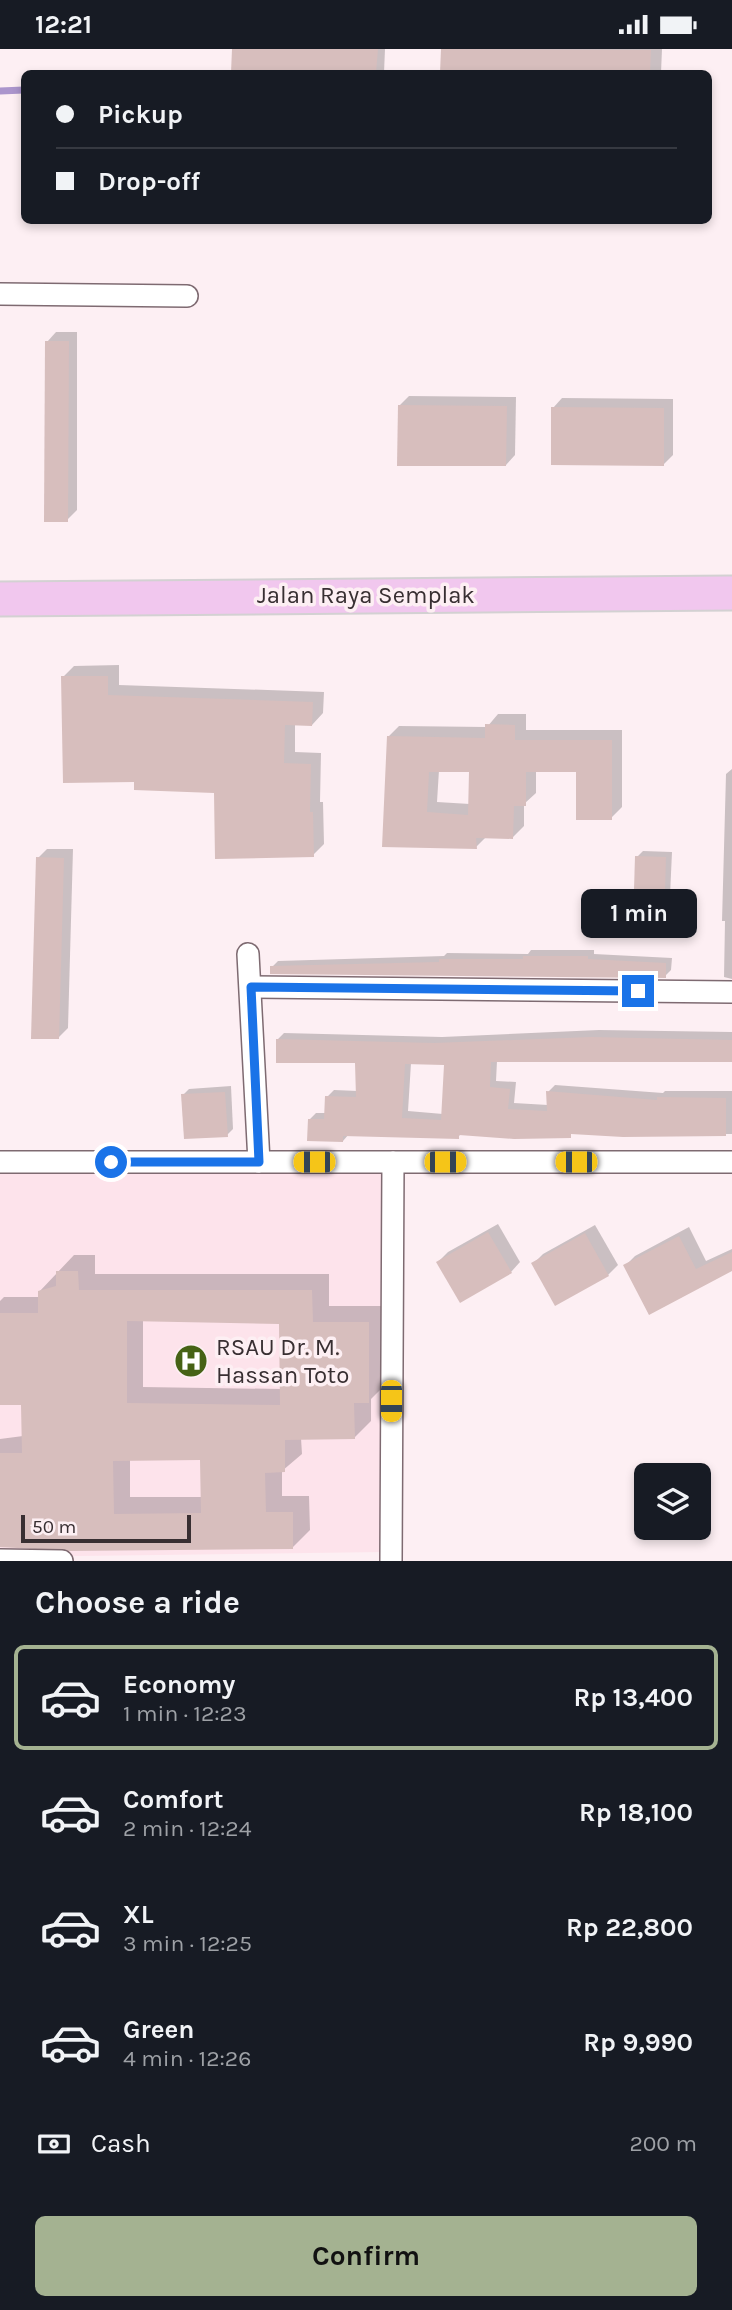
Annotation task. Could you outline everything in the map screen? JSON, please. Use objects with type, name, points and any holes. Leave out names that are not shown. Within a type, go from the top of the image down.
[{"type":"main road","name":"Jalan Raya Semplak","points":[[0,599],[732,593]]},
{"type":"street","points":[[0,294],[187,296]]},
{"type":"street","points":[[248,954],[259,1162]]},
{"type":"street","points":[[251,987],[732,992]]},
{"type":"street","points":[[0,1162],[732,1162]]},
{"type":"street","points":[[391,1561],[393,1162]]},
{"type":"street","points":[[0,1560],[62,1561]]},
{"type":"shaded area","name":"RSAU Dr. M. Hassan Toto","points":[[0,1165],[383,1171],[383,1552],[0,1557]]},
{"type":"building","points":[[232,49],[378,49],[376,70],[231,70]]},
{"type":"building","points":[[441,49],[651,50],[650,70],[440,70]]},
{"type":"building","points":[[45,341],[69,341],[68,522],[44,522]]},
{"type":"building","points":[[398,405],[507,406],[506,466],[397,466]]},
{"type":"building","points":[[551,407],[664,408],[664,466],[551,465]]},
{"type":"building","points":[[61,676],[108,676],[108,695],[313,702],[312,726],[285,725],[284,763],[311,764],[310,812],[313,812],[314,857],[215,859],[214,793],[134,790],[134,782],[63,783]]},
{"type":"building","points":[[485,724],[515,725],[515,740],[612,740],[612,820],[576,820],[576,772],[526,772],[526,806],[514,806],[513,839],[476,838],[477,849],[382,847],[387,736],[485,738]],"holes":[[[429,772],[469,772],[468,815],[427,812]]]},
{"type":"building","points":[[635,856],[666,857],[664,926],[633,924]]},
{"type":"building","points":[[36,857],[64,858],[59,1039],[31,1039]]},
{"type":"building","points":[[523,956],[588,956],[588,959],[666,963],[666,978],[270,974],[270,966],[439,962],[439,959],[523,959]]},
{"type":"building","points":[[591,1037],[732,1040],[732,1062],[491,1062],[490,1087],[510,1089],[508,1109],[547,1111],[546,1091],[657,1100],[657,1097],[726,1098],[726,1136],[623,1137],[571,1134],[571,1138],[514,1139],[459,1135],[459,1139],[343,1136],[343,1142],[307,1141],[308,1119],[324,1119],[325,1096],[356,1097],[355,1063],[276,1063],[276,1039],[434,1043]],"holes":[[[405,1064],[444,1065],[441,1120],[402,1118]]]},
{"type":"building","points":[[225,1092],[228,1137],[184,1139],[181,1094]]},
{"type":"building","points":[[488,1232],[512,1273],[460,1303],[436,1262]]},
{"type":"building","points":[[585,1233],[609,1276],[555,1306],[531,1263]]},
{"type":"building","points":[[679,1236],[696,1269],[732,1252],[732,1271],[649,1315],[623,1265]]},
{"type":"building","points":[[56,1271],[78,1271],[79,1290],[312,1290],[313,1322],[369,1322],[369,1403],[354,1403],[355,1439],[285,1440],[285,1472],[265,1473],[266,1512],[293,1512],[293,1549],[70,1551],[0,1547],[0,1453],[22,1453],[21,1405],[0,1405],[0,1313],[38,1313],[38,1291],[56,1286]],"holes":[[[127,1321],[279,1324],[280,1405],[127,1403]],[[200,1460],[201,1513],[114,1514],[113,1461]]]},
{"type":"waterway","points":[[0,91],[21,90]]},
{"type":"place","name":"RSAU Dr. M. Hassan Toto","points":[[191,1361]]},
{"type":"route","points":[[111,1162],[259,1162],[251,987],[638,991]]}]
